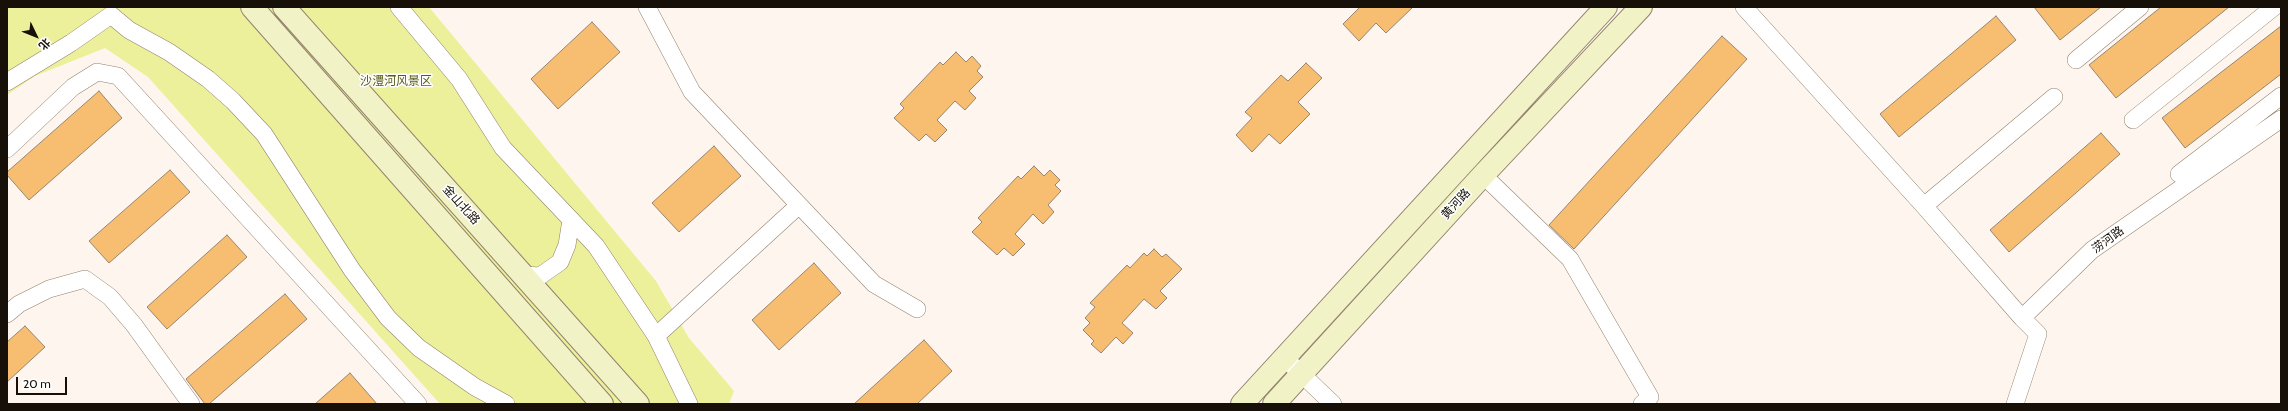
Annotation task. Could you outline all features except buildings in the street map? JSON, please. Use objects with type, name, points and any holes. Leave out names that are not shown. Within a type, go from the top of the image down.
[{"type":"main road","points":[[252,7],[602,404]]},
{"type":"main road","name":"金山北路","points":[[284,7],[638,404]]},
{"type":"main road","name":"黄河路","points":[[1242,404],[1606,7]]},
{"type":"main road","name":"黄河路","points":[[1274,404],[1483,174],[1641,7]]},
{"type":"street","points":[[399,7],[459,79],[503,148],[596,246],[656,336],[689,404]]},
{"type":"street","points":[[647,7],[692,92],[798,206],[874,284],[917,309]]},
{"type":"street","points":[[1744,7],[1924,206],[2022,318],[2038,334],[2015,404]]},
{"type":"street","points":[[2076,60],[2140,7]]},
{"type":"street","points":[[2133,120],[2274,7]]},
{"type":"street","points":[[7,82],[71,43],[113,11],[129,30],[169,52],[208,79],[233,101],[264,134],[352,270],[388,318],[419,348],[475,387],[506,404]]},
{"type":"street","points":[[7,149],[73,87],[97,72],[118,76],[418,404]]},
{"type":"street","points":[[2179,174],[2281,96]]},
{"type":"street","points":[[1924,206],[2054,97]]},
{"type":"street","name":"涝河路","points":[[2022,318],[2092,250],[2281,119]]},
{"type":"street","points":[[1483,174],[1570,259],[1650,397],[1642,404]]},
{"type":"street","points":[[656,336],[798,206]]},
{"type":"street","points":[[524,275],[540,276],[560,262],[567,245],[571,220]]},
{"type":"street","points":[[7,314],[19,304],[49,289],[85,279],[110,297],[134,325],[191,404]]},
{"type":"street","points":[[1284,358],[1333,404]]},
{"type":"green space","name":"沙澧河风景区","points":[[7,7],[429,7],[656,281],[689,338],[734,391],[729,404],[440,404],[148,77],[105,48],[35,76],[7,95]]}]
